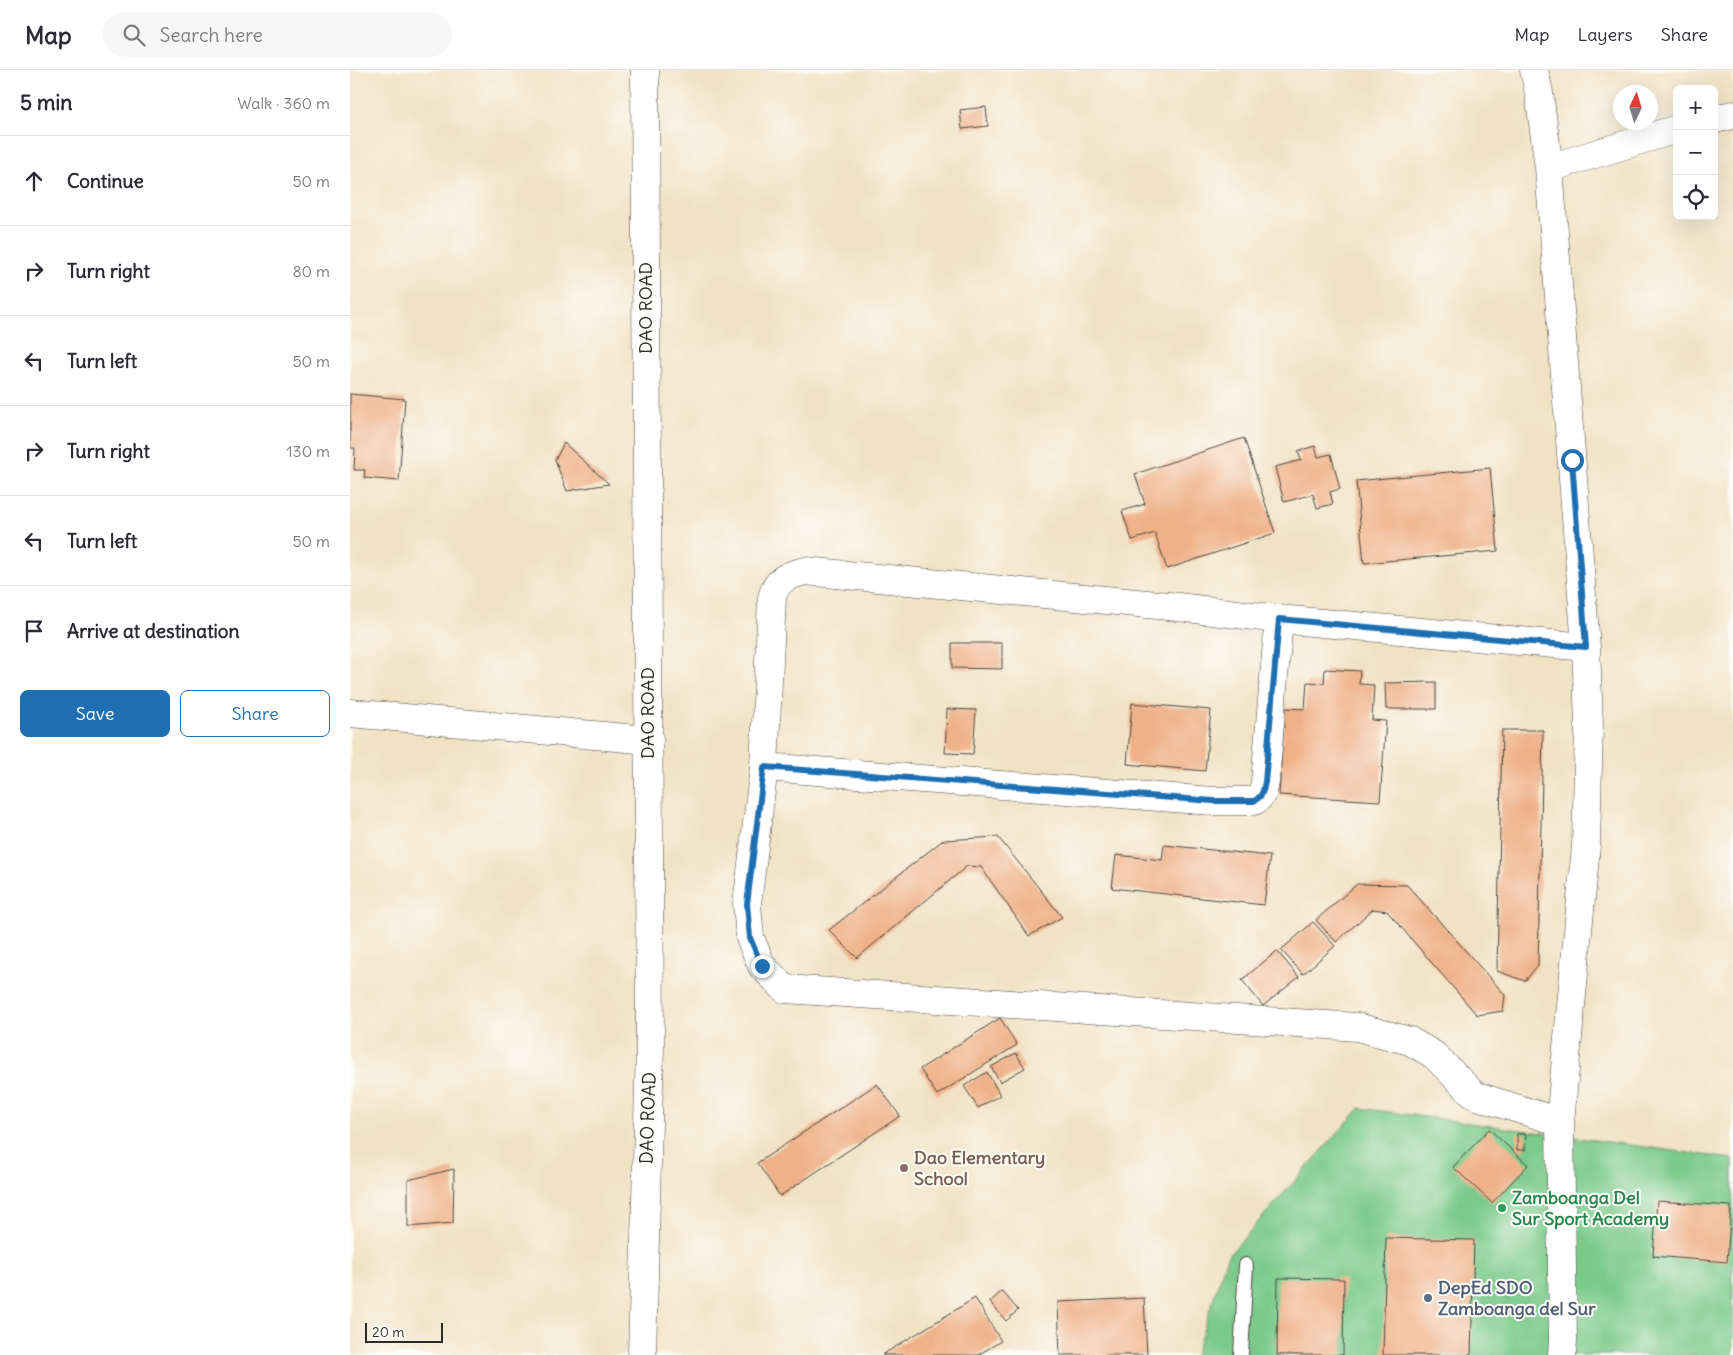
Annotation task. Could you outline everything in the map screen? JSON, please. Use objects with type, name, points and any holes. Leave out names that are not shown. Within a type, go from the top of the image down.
[{"type":"street","name":"DAO ROAD","points":[[642,1355],[650,1045],[645,70]]},
{"type":"street","points":[[1534,70],[1548,168],[1586,647],[1589,725],[1586,846],[1560,1122],[1562,1355]]},
{"type":"street","points":[[1718,118],[1733,115]]},
{"type":"street","points":[[1548,168],[1674,130]]},
{"type":"street","points":[[1560,1122],[1474,1095],[1434,1055],[1410,1041],[1357,1028],[785,989],[762,966],[750,938],[747,904],[764,767],[772,598],[775,587],[785,577],[805,571],[1178,607],[1279,619],[1586,647]]},
{"type":"street","points":[[764,767],[1213,801],[1254,801],[1260,798],[1263,793],[1265,782],[1279,619]]},
{"type":"street","points":[[350,713],[648,740]]},
{"type":"lane","points":[[1241,1355],[1246,1265]]},
{"type":"green space","name":"Zamboanga Del Sur Sport Academy","points":[[1360,1108],[1733,1159],[1733,1355],[1195,1355],[1227,1257]]},
{"type":"building","points":[[986,107],[988,126],[962,129],[960,110]]},
{"type":"building","points":[[350,394],[405,399],[399,481],[364,478],[365,470],[354,470],[355,448],[350,448]]},
{"type":"building","points":[[1244,438],[1275,533],[1167,569],[1155,533],[1132,540],[1122,511],[1145,504],[1135,474]]},
{"type":"building","points":[[564,443],[609,484],[567,491],[555,460]]},
{"type":"building","points":[[1315,446],[1318,457],[1331,454],[1340,489],[1330,492],[1333,504],[1317,508],[1313,494],[1284,502],[1275,467],[1301,460],[1298,451]]},
{"type":"building","points":[[1490,468],[1498,551],[1364,563],[1356,481]]},
{"type":"building","points":[[952,643],[1002,643],[1002,669],[952,668]]},
{"type":"building","points":[[1325,669],[1360,671],[1359,684],[1374,685],[1372,720],[1386,721],[1380,801],[1279,795],[1285,708],[1305,709],[1307,682],[1324,683]]},
{"type":"building","points":[[1436,682],[1436,709],[1386,709],[1385,683]]},
{"type":"building","points":[[1132,703],[1211,710],[1205,771],[1127,764]]},
{"type":"building","points":[[947,709],[976,710],[973,754],[945,753]]},
{"type":"building","points":[[1502,730],[1543,730],[1538,965],[1525,981],[1497,971]]},
{"type":"building","points":[[998,837],[1062,917],[1029,936],[981,867],[967,866],[857,958],[829,930],[943,840]]},
{"type":"building","points":[[1164,845],[1270,856],[1264,905],[1112,888],[1116,855],[1162,860]]},
{"type":"building","points":[[1357,884],[1407,885],[1505,995],[1503,1011],[1477,1015],[1387,911],[1373,909],[1336,942],[1316,920]]},
{"type":"building","points":[[1313,922],[1335,946],[1303,974],[1281,950]]},
{"type":"building","points":[[1277,951],[1299,977],[1263,1006],[1242,980]]},
{"type":"building","points":[[1000,1018],[1017,1045],[937,1095],[920,1069]]},
{"type":"building","points":[[1016,1053],[1025,1068],[1000,1082],[991,1067]]},
{"type":"building","points":[[987,1072],[1000,1095],[978,1108],[964,1086]]},
{"type":"building","points":[[877,1084],[900,1116],[780,1196],[757,1163]]},
{"type":"building","points":[[1489,1129],[1528,1165],[1492,1203],[1453,1167]]},
{"type":"building","points":[[1517,1134],[1526,1134],[1525,1150],[1517,1150]]},
{"type":"building","points":[[454,1169],[453,1223],[408,1227],[408,1180]]},
{"type":"building","points":[[1657,1201],[1731,1206],[1727,1262],[1653,1256]]},
{"type":"building","name":"DepEd SDO Zamboanga del Sur","points":[[1386,1238],[1474,1240],[1471,1355],[1383,1355]]},
{"type":"building","points":[[1278,1278],[1344,1279],[1343,1355],[1277,1355]]},
{"type":"building","points":[[1002,1291],[1018,1310],[1006,1321],[990,1302]]},
{"type":"building","points":[[975,1298],[1001,1341],[978,1355],[882,1355]]},
{"type":"building","points":[[1144,1298],[1147,1355],[1060,1355],[1058,1302]]},
{"type":"place","name":"Dao Elementary School","points":[[904,1168]]},
{"type":"place","name":"Zamboanga Del Sur Sport Academy","points":[[1502,1208]]},
{"type":"place","name":"DepEd SDO Zamboanga del Sur","points":[[1428,1298]]},
{"type":"route","points":[[762,966],[750,938],[747,904],[764,767],[1213,801],[1254,801],[1260,798],[1263,793],[1265,782],[1279,619],[1586,647],[1572,460]]}]
